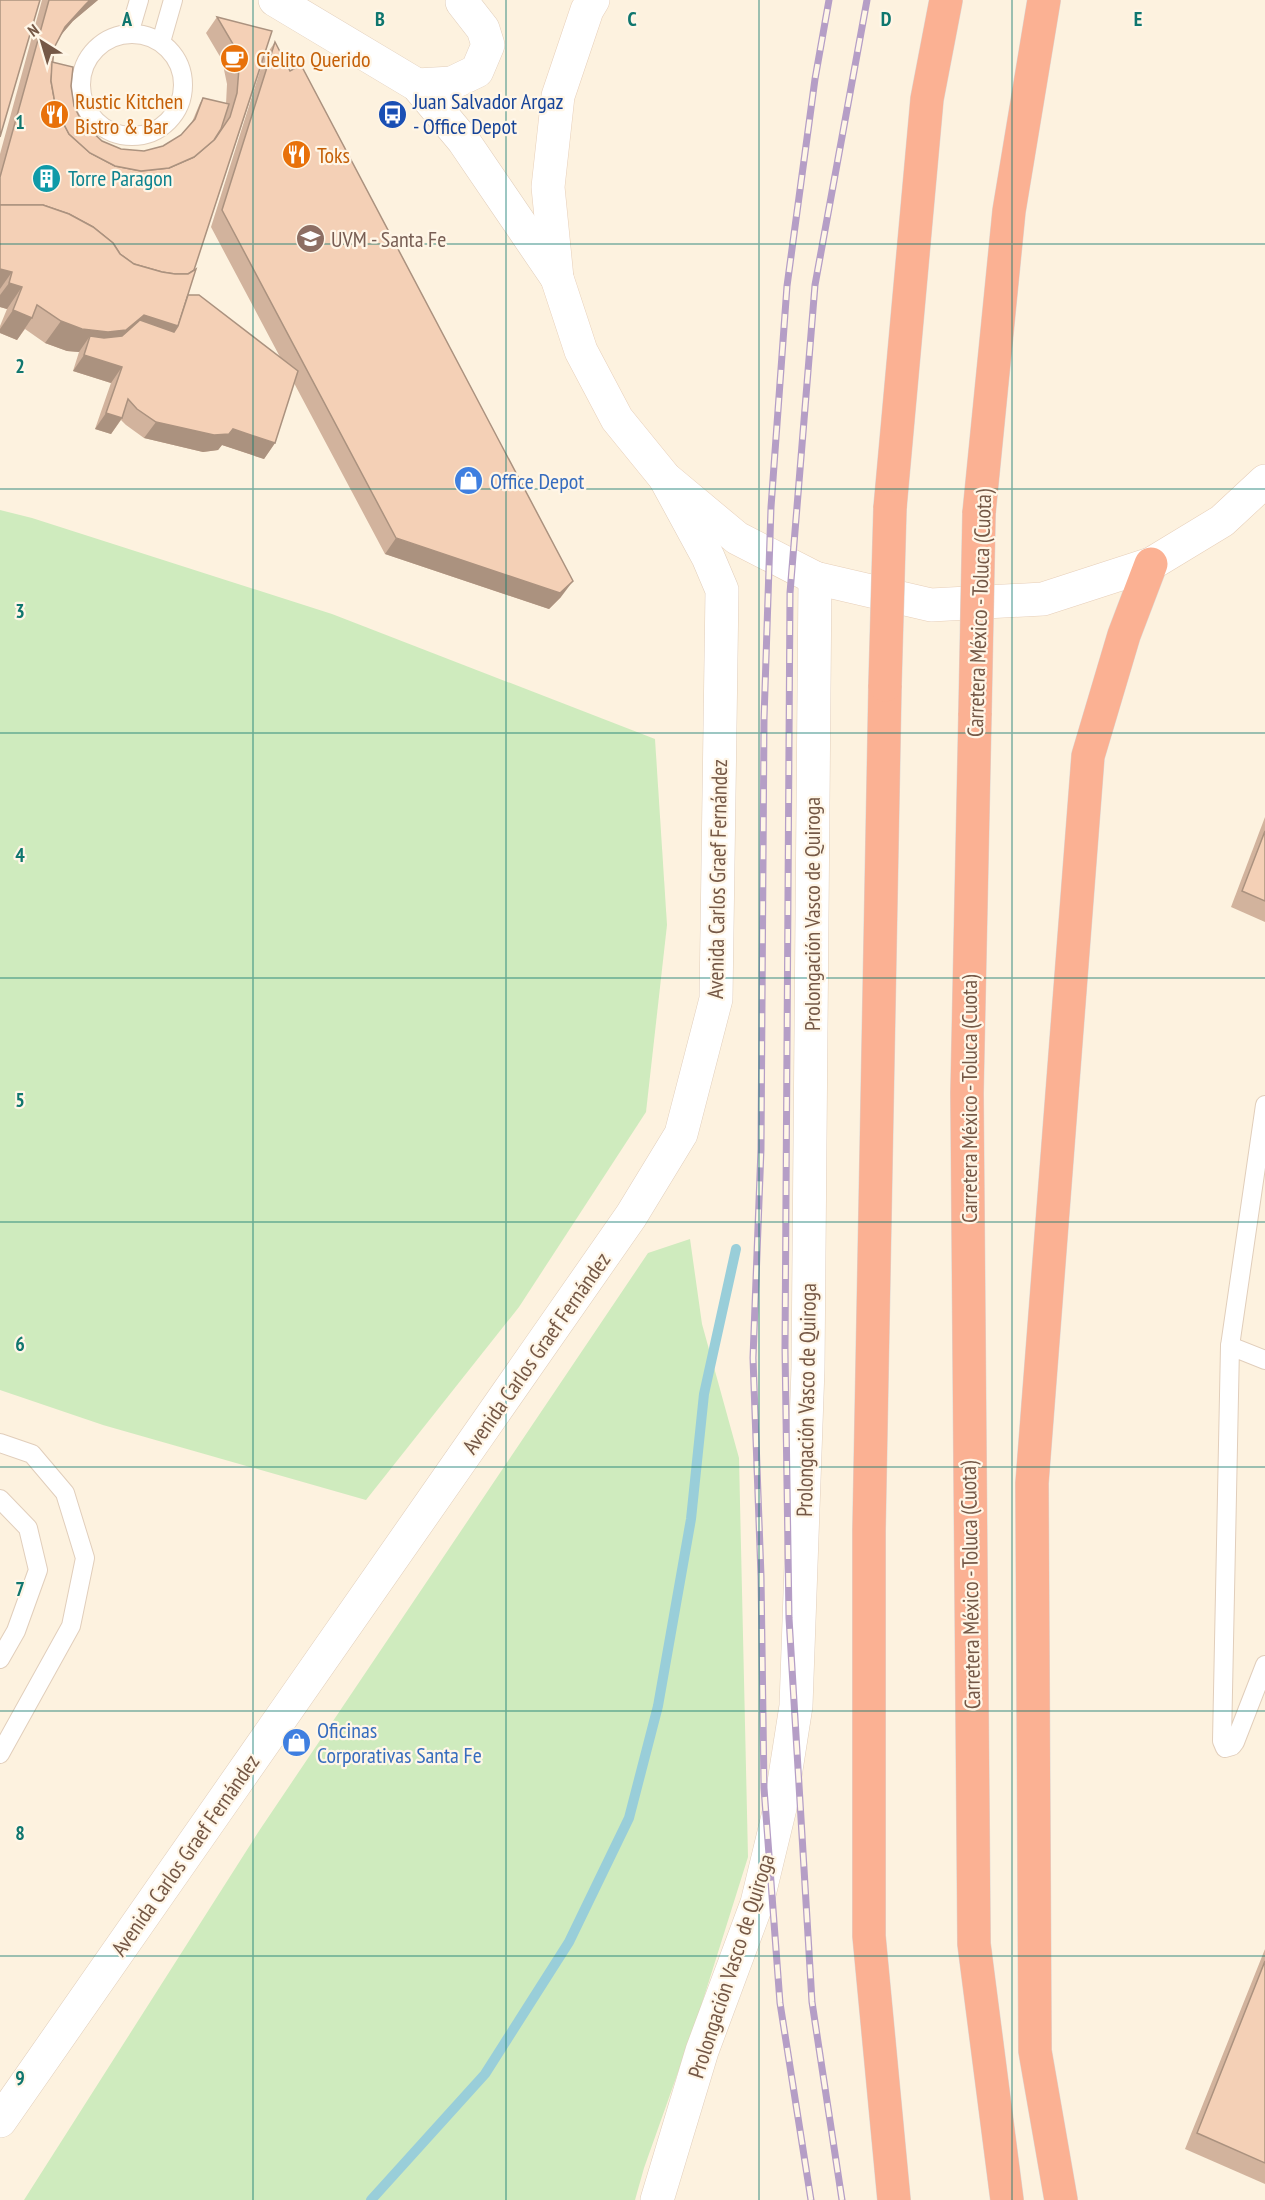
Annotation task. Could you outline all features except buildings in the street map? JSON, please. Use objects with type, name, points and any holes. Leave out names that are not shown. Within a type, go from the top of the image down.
[{"type":"highway","points":[[926,0],[927,99]]},
{"type":"highway","points":[[894,2200],[869,1936],[869,1519],[885,685],[890,508],[927,99],[946,0]]},
{"type":"highway","name":"Carretera México - Toluca (Cuota)","points":[[1007,2200],[974,1944],[967,1093],[979,513],[1009,211],[1044,0]]},
{"type":"highway","points":[[1060,2200],[1035,2051],[1032,1483],[1088,756],[1124,635],[1151,564]]},
{"type":"street","points":[[275,0],[417,85],[463,140],[557,278]]},
{"type":"street","points":[[417,85],[452,83],[477,71],[488,45],[483,29],[466,0]]},
{"type":"street","points":[[593,0],[587,10],[558,96],[548,187],[557,278],[581,351],[617,419],[665,478],[737,538],[815,578],[931,605],[1044,599],[1151,564],[1222,522],[1265,482]]},
{"type":"street","name":"Avenida Carlos Graef Fernández","points":[[0,2121],[624,1226],[681,1134],[716,999],[722,590],[708,557],[665,478]]},
{"type":"street","name":"Prolongación Vasco de Quiroga","points":[[657,2200],[702,2051],[757,1904],[780,1808],[796,1706],[808,1368],[815,578]]},
{"type":"lane","points":[[129,34],[139,0]]},
{"type":"lane","points":[[161,42],[173,0]]},
{"type":"lane","points":[[129,34],[146,35],[161,42],[172,52],[180,65],[184,80],[177,110],[168,122],[155,131],[141,136],[126,136],[105,128],[88,113],[80,83],[83,69],[90,55],[101,44],[115,37],[129,34]]},
{"type":"lane","points":[[1265,1105],[1230,1346],[1222,1729],[1222,1741],[1225,1748],[1232,1746],[1234,1742],[1265,1665]]},
{"type":"lane","points":[[1230,1346],[1265,1360]]},
{"type":"lane","points":[[0,1443],[32,1454],[65,1493],[85,1558],[71,1626],[0,1754]]},
{"type":"lane","points":[[0,1499],[28,1528],[38,1570],[16,1631],[0,1659]]},
{"type":"green space","points":[[0,510],[32,518],[332,614],[655,739],[667,925],[646,1112],[519,1307],[366,1500],[103,1425],[0,1390]]},
{"type":"green space","points":[[690,1239],[702,1324],[739,1458],[748,1857],[698,2016],[644,2168],[635,2200],[24,2200],[259,1831],[648,1253]]},
{"type":"waterway","points":[[371,2200],[485,2074],[569,1942],[629,1818],[658,1706],[691,1519],[704,1394],[736,1249]]},
{"type":"railway","points":[[811,2200],[780,2003],[764,1788],[761,1576],[753,1358],[761,1149],[764,719],[771,507],[787,286],[815,79],[829,0]]},
{"type":"railway","points":[[842,2200],[812,2002],[789,1618],[785,1349],[790,593],[815,285],[867,0]]},
{"type":"place","name":"Cielito Querido","points":[[235,59]]},
{"type":"place","name":"Rustic Kitchen Bistro & Bar","points":[[54,114]]},
{"type":"place","name":"Juan Salvador Argaz - Office Depot","points":[[392,114]]},
{"type":"place","name":"Toks","points":[[296,155]]},
{"type":"place","name":"Torre Paragon","points":[[47,178]]},
{"type":"place","name":"UVM - Santa Fe","points":[[310,239]]},
{"type":"place","name":"Office Depot","points":[[469,481]]},
{"type":"place","name":"Oficinas Corporativas Santa Fe","points":[[296,1743]]}]
